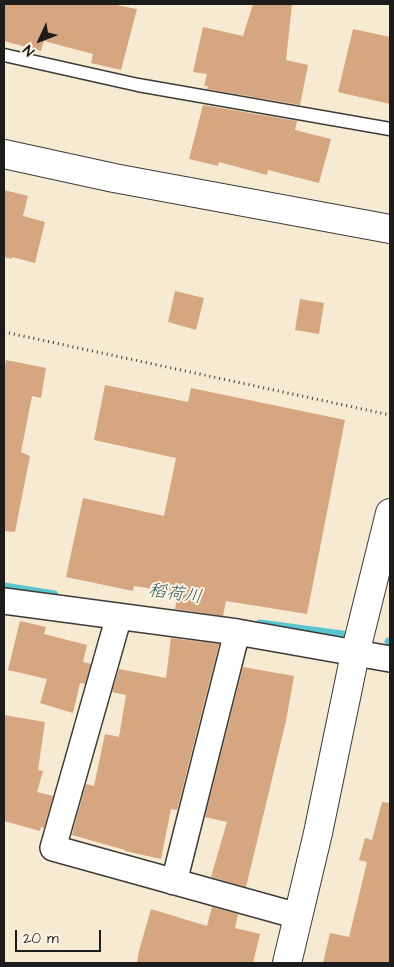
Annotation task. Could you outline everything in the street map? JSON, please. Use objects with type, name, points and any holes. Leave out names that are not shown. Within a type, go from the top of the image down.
[{"type":"street","points":[[4,154],[114,178],[390,229]]},
{"type":"street","points":[[287,963],[318,833],[355,654],[390,513]]},
{"type":"street","points":[[4,601],[237,632],[390,659]]},
{"type":"street","points":[[119,616],[53,848],[298,916]]},
{"type":"street","points":[[174,882],[237,632]]},
{"type":"lane","points":[[4,55],[138,85],[390,129]]},
{"type":"path","points":[[4,332],[390,415]]},
{"type":"building","points":[[4,4],[111,4],[137,9],[121,70],[91,63],[93,54],[44,41],[41,51],[4,41]]},
{"type":"building","points":[[253,4],[292,4],[286,60],[308,65],[300,105],[207,89],[208,86],[204,86],[207,74],[193,72],[203,27],[243,36]]},
{"type":"building","points":[[353,29],[390,37],[390,104],[338,92]]},
{"type":"building","points":[[203,105],[297,121],[295,130],[331,139],[319,183],[268,170],[267,175],[219,162],[218,166],[189,159]]},
{"type":"building","points":[[4,190],[28,196],[23,216],[45,222],[35,263],[12,257],[12,259],[4,257]]},
{"type":"building","points":[[175,291],[204,298],[196,330],[168,322]]},
{"type":"building","points":[[300,299],[324,303],[319,334],[295,330]]},
{"type":"building","points":[[6,360],[46,368],[41,398],[32,396],[21,452],[30,456],[15,532],[4,531],[4,371]]},
{"type":"building","points":[[105,385],[188,402],[191,388],[345,420],[307,614],[226,601],[223,616],[175,609],[178,593],[134,586],[133,591],[66,577],[83,498],[164,516],[176,458],[94,440]]},
{"type":"building","points":[[20,621],[46,627],[44,634],[87,645],[83,662],[91,664],[85,684],[80,683],[73,713],[40,703],[47,679],[8,670]]},
{"type":"building","points":[[171,638],[219,644],[177,810],[171,809],[161,859],[125,851],[72,835],[86,784],[94,786],[105,734],[119,737],[126,695],[112,692],[119,669],[166,678]]},
{"type":"building","points":[[243,667],[294,676],[286,721],[246,887],[211,877],[227,822],[205,817]]},
{"type":"building","points":[[4,715],[45,722],[38,770],[43,771],[37,792],[53,796],[44,828],[41,827],[40,831],[4,821]]},
{"type":"building","points":[[382,802],[390,803],[390,963],[323,963],[330,933],[349,937],[367,862],[359,860],[365,838],[372,840]]},
{"type":"building","points":[[212,907],[238,914],[235,928],[260,934],[253,963],[137,963],[151,909],[207,926]]},
{"type":"waterway","name":"稻荷川","points":[[4,587],[54,595]]},
{"type":"waterway","name":"稻荷川","points":[[260,624],[342,635]]}]
